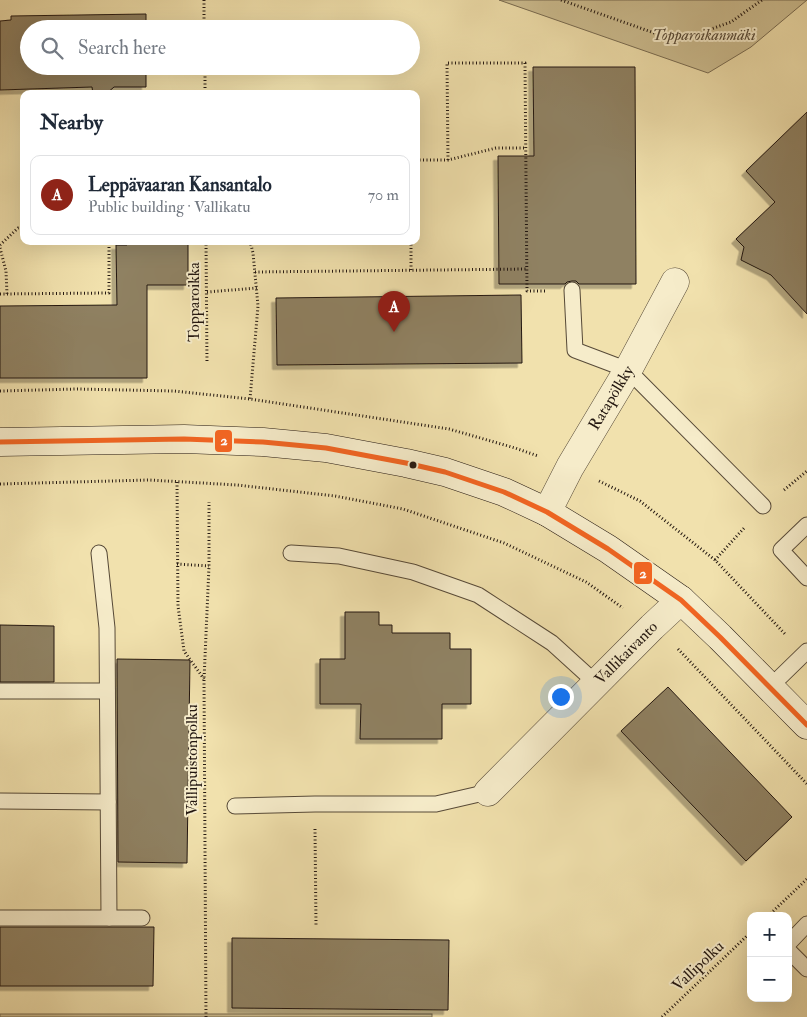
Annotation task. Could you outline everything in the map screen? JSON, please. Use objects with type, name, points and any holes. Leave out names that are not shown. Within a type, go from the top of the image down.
[{"type":"main road","name":"Ratapölkky","points":[[547,512],[570,467],[628,370],[675,282]]},
{"type":"main road","points":[[0,442],[184,438],[263,442],[326,448],[445,472],[504,492],[547,512],[608,549],[681,600],[720,636],[807,725]]},
{"type":"main road","name":"Vallikaivanto","points":[[488,792],[681,600]]},
{"type":"lane","points":[[572,290],[575,350],[628,370],[763,506]]},
{"type":"lane","points":[[807,525],[781,550],[807,578]]},
{"type":"lane","points":[[99,554],[107,628],[109,918]]},
{"type":"lane","points":[[290,554],[339,556],[413,572],[478,595],[552,643],[596,683]]},
{"type":"lane","points":[[770,687],[807,651]]},
{"type":"lane","points":[[0,691],[107,691]]},
{"type":"lane","points":[[235,806],[436,804],[488,792]]},
{"type":"lane","points":[[0,801],[108,802]]},
{"type":"lane","points":[[0,918],[142,918]]},
{"type":"lane","points":[[792,940],[807,924]]},
{"type":"lane","points":[[792,954],[807,969]]},
{"type":"path","points":[[204,0],[204,20]]},
{"type":"path","points":[[561,0],[677,41],[731,22],[762,0]]},
{"type":"path","points":[[448,160],[447,64],[525,63],[527,291],[572,290]]},
{"type":"path","points":[[205,75],[205,90]]},
{"type":"path","points":[[420,160],[448,160],[496,148],[526,148]]},
{"type":"path","points":[[7,294],[6,271],[0,246],[20,228]]},
{"type":"path","points":[[0,294],[109,293],[109,245]]},
{"type":"path","name":"Topparoikka","points":[[206,245],[207,363]]},
{"type":"path","points":[[250,399],[258,306],[254,253],[251,245]]},
{"type":"path","points":[[411,245],[411,271]]},
{"type":"path","points":[[255,272],[527,269]]},
{"type":"path","points":[[207,292],[256,288]]},
{"type":"path","points":[[0,484],[149,480],[237,485],[284,490],[335,496],[403,509],[504,543],[586,582],[675,645],[807,784]]},
{"type":"path","points":[[177,482],[178,606],[184,651],[204,680]]},
{"type":"path","name":"Vallipuistonpolku","points":[[206,1017],[204,680],[209,566],[208,502]]},
{"type":"path","points":[[177,564],[209,566]]},
{"type":"path","points":[[315,804],[316,926]]},
{"type":"path","points":[[772,912],[807,879]]},
{"type":"path","name":"Vallipolku","points":[[662,1017],[747,936]]},
{"type":"green space","name":"Topparoikanmäki","points":[[499,0],[807,0],[751,47],[708,73]]},
{"type":"green space","points":[[0,1014],[432,1014],[432,1017],[0,1017]]},
{"type":"building","points":[[146,14],[146,20],[20,20],[20,75],[146,75],[146,87],[114,87],[111,90],[92,90],[92,87],[0,90],[0,21],[11,20],[11,16]]},
{"type":"building","points":[[533,67],[635,67],[636,284],[579,284],[576,281],[572,281],[565,284],[499,284],[498,156],[534,156]]},
{"type":"building","points":[[807,112],[807,314],[771,275],[741,260],[744,247],[736,239],[775,202],[746,171]]},
{"type":"building","points":[[116,245],[188,245],[188,285],[147,285],[147,378],[0,378],[0,306],[117,305]]},
{"type":"building","points":[[521,295],[522,363],[277,365],[276,298]]},
{"type":"building","points":[[345,612],[379,612],[379,625],[392,625],[392,633],[450,633],[450,649],[471,649],[471,704],[442,704],[442,739],[360,739],[361,704],[320,704],[320,659],[345,659]]},
{"type":"building","points":[[0,625],[54,626],[54,682],[0,682]]},
{"type":"building","points":[[117,659],[190,660],[187,863],[118,862]]},
{"type":"building","points":[[668,687],[792,817],[746,861],[621,731]]},
{"type":"building","points":[[0,927],[154,927],[153,986],[0,986]]},
{"type":"building","points":[[232,938],[449,940],[448,1010],[232,1008]]},
{"type":"transit line","name":"2","points":[[0,442],[184,439],[263,442],[326,448],[445,472],[504,492],[547,512],[608,549],[681,600],[807,725]]},
{"type":"place","name":"Leppävaaran Kansantalo","points":[[394,332]]}]
